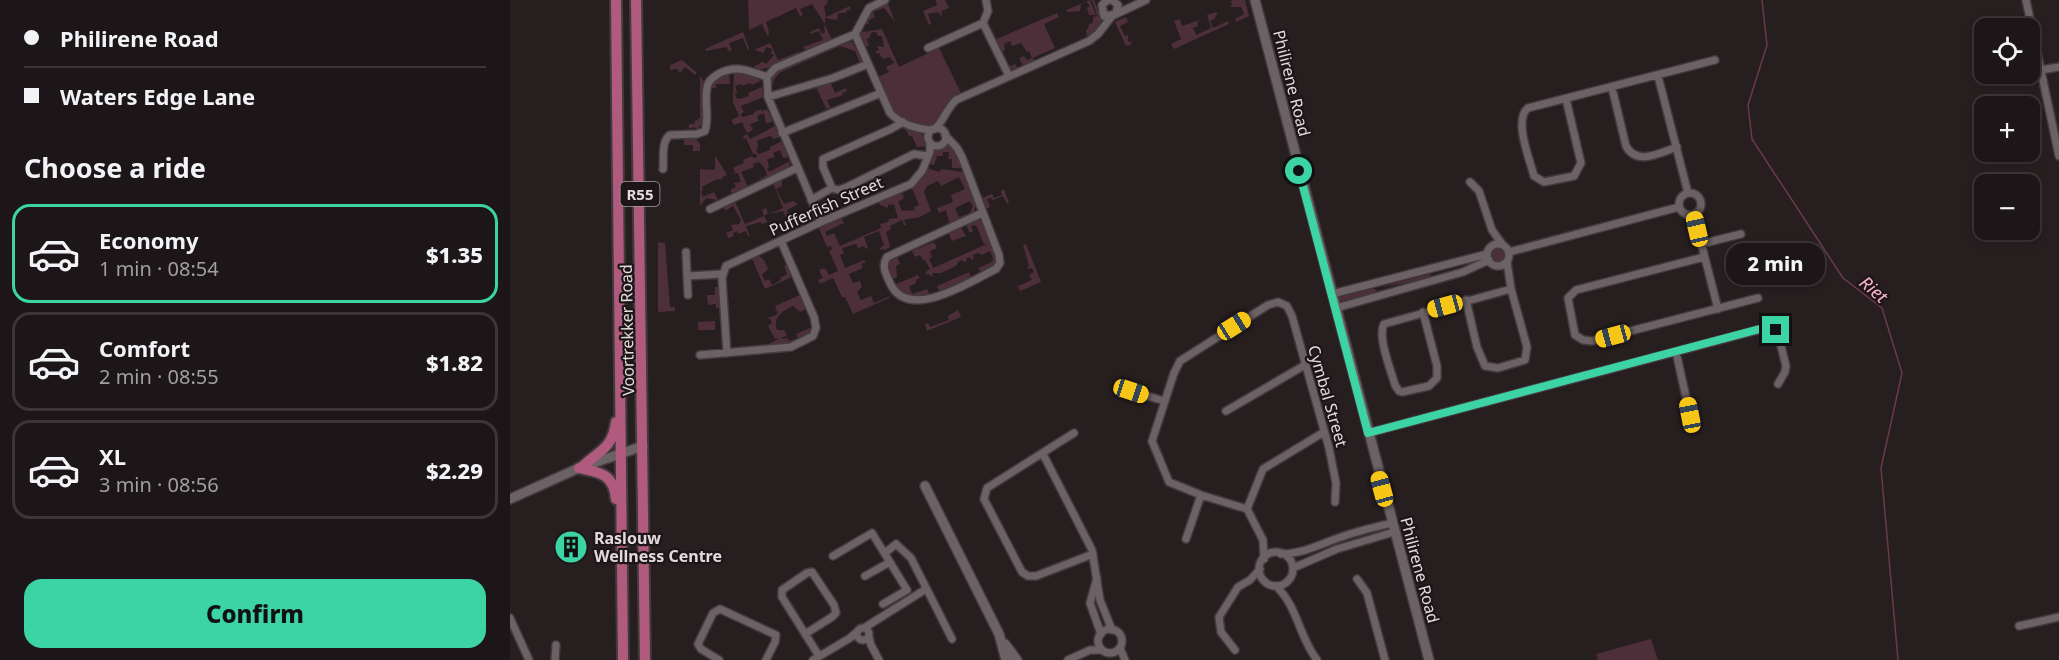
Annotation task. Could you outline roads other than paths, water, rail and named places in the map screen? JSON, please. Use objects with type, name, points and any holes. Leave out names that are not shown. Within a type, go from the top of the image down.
[{"type":"main road","name":"Voortrekker Road","points":[[616,0],[623,660]]},
{"type":"main road","name":"Voortrekker Road","points":[[636,0],[645,660]]},
{"type":"main road","points":[[581,468],[604,450],[613,438],[620,368]]},
{"type":"main road","points":[[581,468],[603,474],[613,484],[622,574]]},
{"type":"street","points":[[821,222],[768,97],[767,77],[775,68],[855,34],[870,8],[885,0]]},
{"type":"street","points":[[928,48],[983,23],[988,11],[986,0]]},
{"type":"street","points":[[1097,0],[1103,12],[1113,16]]},
{"type":"street","name":"Pufferfish Street","points":[[1113,16],[1146,0]]},
{"type":"street","name":"Philirene Road","points":[[1255,0],[1429,660]]},
{"type":"street","points":[[2026,0],[2059,156]]},
{"type":"street","points":[[1105,25],[1102,4],[1112,1],[1131,7]]},
{"type":"street","name":"Pufferfish Street","points":[[722,274],[729,264],[911,183],[920,175],[938,140],[933,129],[944,120],[956,100],[1089,41],[1118,11],[1112,1]]},
{"type":"street","points":[[983,23],[1010,76]]},
{"type":"street","points":[[855,34],[890,113],[938,140],[954,144],[962,157],[999,255],[1000,263],[996,269],[928,300],[912,300],[895,291],[884,267],[887,257],[982,213]]},
{"type":"street","points":[[1566,99],[1581,164],[1574,176],[1544,182],[1534,176],[1521,125],[1522,114],[1528,108],[1715,60]]},
{"type":"street","points":[[768,97],[834,78],[868,64]]},
{"type":"street","points":[[2041,70],[2059,67]]},
{"type":"street","points":[[663,169],[666,136],[705,132],[708,86],[712,78],[722,72],[738,68],[767,77]]},
{"type":"street","points":[[1658,76],[1689,193]]},
{"type":"street","points":[[1612,88],[1626,146],[1632,155],[1641,158],[1677,147]]},
{"type":"street","points":[[782,133],[881,93]]},
{"type":"street","points":[[938,140],[944,120]]},
{"type":"street","points":[[832,188],[823,167],[823,159],[903,122]]},
{"type":"street","points":[[920,129],[940,129],[938,140]]},
{"type":"street","points":[[811,200],[832,188],[839,190],[847,187],[914,154],[929,154]]},
{"type":"street","points":[[710,209],[797,168]]},
{"type":"street","points":[[1470,182],[1479,191],[1492,230],[1509,252]]},
{"type":"street","points":[[1689,193],[1697,195],[1701,201],[1700,210],[1694,214],[1685,214],[1679,207],[1681,197],[1689,193]]},
{"type":"street","points":[[1509,252],[1679,207]]},
{"type":"street","points":[[1694,214],[1718,309]]},
{"type":"street","points":[[1336,308],[1463,272],[1488,257],[1492,230]]},
{"type":"street","points":[[1701,244],[1741,234]]},
{"type":"street","points":[[700,355],[791,347],[809,339],[815,333],[814,317],[781,241]]},
{"type":"street","points":[[1491,246],[1502,244]]},
{"type":"street","points":[[686,252],[688,295]]},
{"type":"street","points":[[1466,300],[1481,360],[1485,366],[1498,368],[1523,361],[1527,357],[1527,347],[1504,264],[1509,252]]},
{"type":"street","points":[[1332,294],[1488,257]]},
{"type":"street","points":[[1488,257],[1494,265],[1504,264]]},
{"type":"street","points":[[1704,257],[1576,290],[1568,298],[1573,330],[1578,338],[1593,341],[1758,298]]},
{"type":"street","points":[[688,276],[722,274],[727,353]]},
{"type":"street","points":[[1376,283],[1380,295]]},
{"type":"street","points":[[1423,312],[1437,366],[1437,378],[1429,386],[1412,392],[1399,391],[1395,385],[1383,341],[1382,327],[1388,322],[1510,285]]},
{"type":"street","name":"Cymbal Street","points":[[1164,401],[1175,369],[1184,358],[1268,305],[1281,302],[1289,308],[1324,432],[1336,483],[1335,502]]},
{"type":"street","points":[[1368,433],[1772,327],[1778,334],[1786,366],[1778,384]]},
{"type":"street","points":[[1676,352],[1690,415]]},
{"type":"street","points":[[1226,411],[1305,365]]},
{"type":"street","points":[[1131,391],[1164,401],[1152,441],[1166,478],[1173,485],[1247,509],[1263,540],[1278,553],[1288,557],[1293,567],[1288,581],[1287,597]]},
{"type":"street","points":[[1247,509],[1263,469],[1324,432]]},
{"type":"street","points":[[1074,433],[987,488],[984,495],[986,504],[1022,572],[1028,576],[1036,576],[1093,554]]},
{"type":"street","points":[[510,499],[581,468],[643,446]]},
{"type":"street","points":[[1043,454],[1064,491],[1093,554],[1100,597],[1112,630],[1121,636],[1120,648],[1125,660]]},
{"type":"street","points":[[925,486],[999,634],[1017,660]]},
{"type":"street","points":[[1186,539],[1201,495]]},
{"type":"street","points":[[1263,559],[1278,553],[1305,552],[1339,538],[1393,527]]},
{"type":"street","points":[[1293,567],[1393,527]]},
{"type":"street","points":[[833,556],[872,533],[907,590],[883,604]]},
{"type":"street","points":[[1339,538],[1342,547]]},
{"type":"street","points":[[1235,650],[1218,626],[1219,617],[1238,587],[1250,580],[1260,569],[1263,559],[1263,540]]},
{"type":"street","points":[[885,553],[896,544],[911,558],[952,639]]},
{"type":"street","points":[[865,576],[890,562]]},
{"type":"street","points":[[1260,569],[1265,582]]},
{"type":"street","points":[[805,634],[836,613],[834,605],[812,572],[781,592],[805,634],[815,659],[850,638],[865,636]]},
{"type":"street","points":[[1097,576],[1090,600],[1100,637],[1100,647],[1107,654]]},
{"type":"street","points":[[1357,579],[1368,597],[1385,660]]},
{"type":"street","points":[[1250,580],[1276,586],[1287,597],[1309,648],[1317,660]]},
{"type":"street","points":[[1276,586],[1288,581]]},
{"type":"street","points":[[865,636],[872,622],[926,589]]},
{"type":"street","points":[[719,660],[701,649],[698,644],[713,613],[720,609],[776,635],[776,642],[766,660]]},
{"type":"street","points":[[1094,614],[1104,609]]},
{"type":"street","points":[[2019,626],[2059,617]]},
{"type":"street","points":[[510,618],[513,630],[529,660]]},
{"type":"street","points":[[1068,660],[1090,650],[1106,631],[1112,630]]},
{"type":"street","points":[[999,634],[1006,660]]},
{"type":"street","points":[[865,636],[879,660]]},
{"type":"street","points":[[555,660],[556,645]]},
{"type":"street","points":[[1090,650],[1107,654],[1120,648]]},
{"type":"waterway","name":"Riet","points":[[1762,0],[1767,45],[1748,105],[1752,139],[1843,278],[1882,308],[1902,373],[1881,468],[1898,660]]},
{"type":"place","name":"Raslouw Wellness Centre","points":[[571,547]]}]
